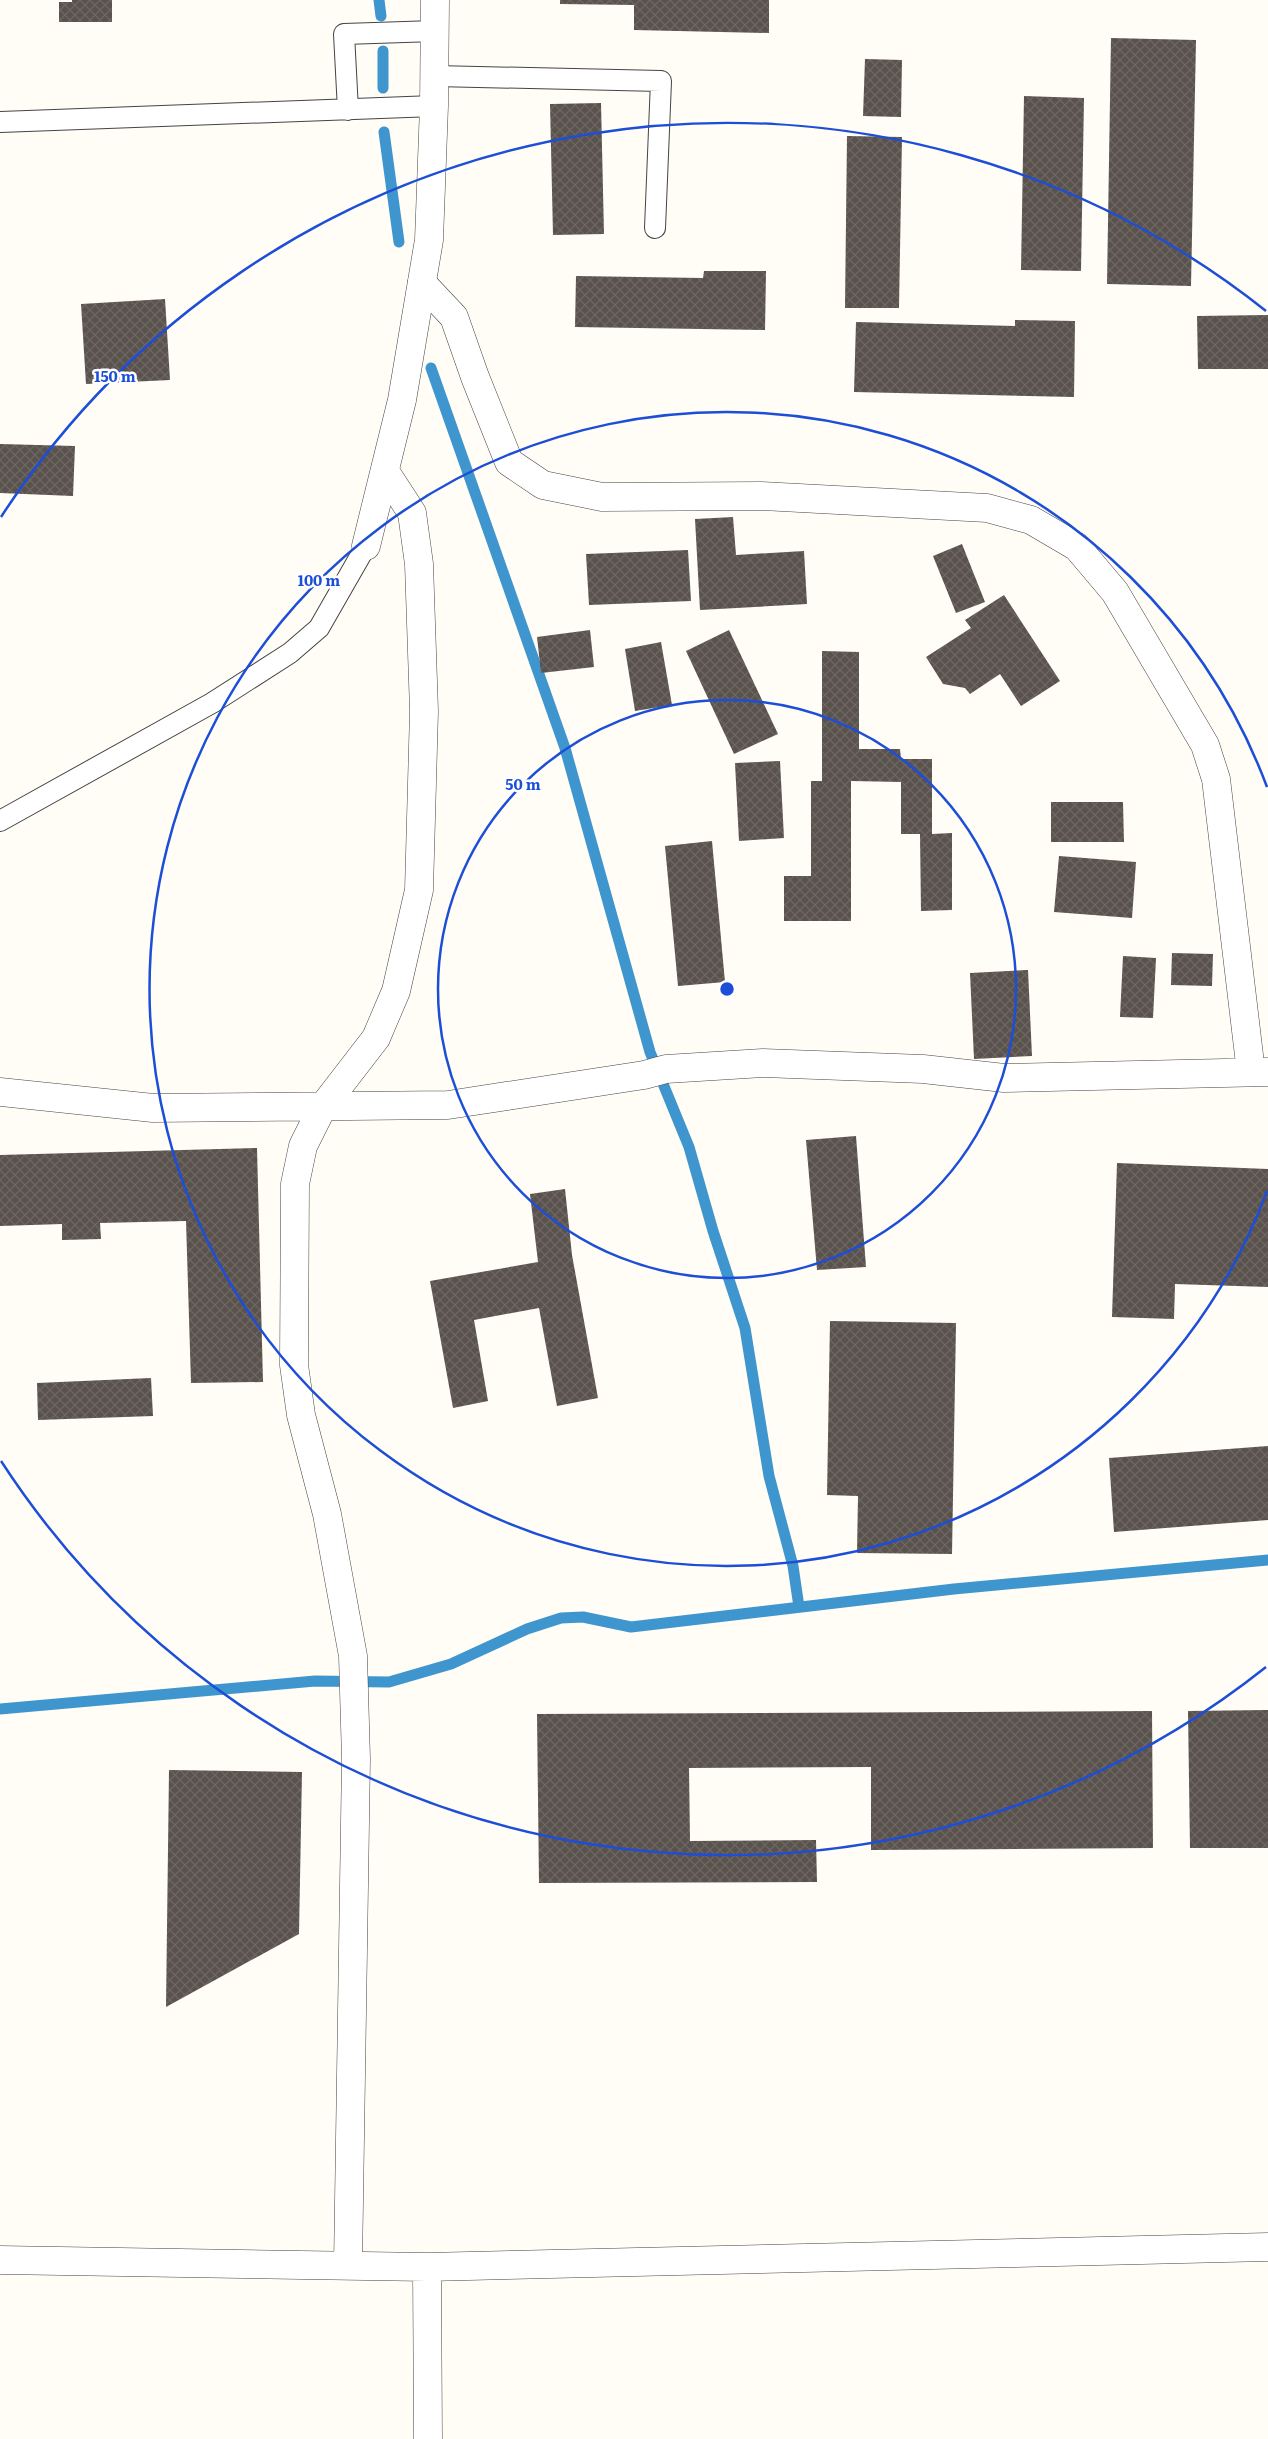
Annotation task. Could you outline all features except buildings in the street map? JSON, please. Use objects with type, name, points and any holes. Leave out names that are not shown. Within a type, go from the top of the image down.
[{"type":"street","points":[[366,546],[386,473],[402,400],[428,240],[434,106],[435,0]]},
{"type":"street","points":[[0,1092],[153,1108],[322,1108],[448,1105],[655,1072],[763,1063],[923,1069],[1004,1078],[1259,1072],[1216,779],[1205,745],[1114,592],[1077,547],[1031,520],[987,508],[761,496],[602,497],[544,485],[509,462],[475,377],[454,317],[422,283]]},
{"type":"street","points":[[348,2265],[355,1708],[353,1656],[327,1514],[301,1416],[294,1364],[295,1184],[303,1146],[322,1108],[376,1038],[396,991],[420,890],[424,711],[419,564],[412,513],[386,473]]},
{"type":"street","points":[[0,2260],[427,2267],[1268,2247]]},
{"type":"street","points":[[427,2267],[428,2439]]},
{"type":"lane","points":[[348,110],[344,34],[435,31]]},
{"type":"lane","points":[[434,76],[661,81],[655,228]]},
{"type":"lane","points":[[0,122],[434,106]]},
{"type":"lane","points":[[0,821],[212,702],[290,653],[319,628],[366,546]]},
{"type":"waterway","points":[[379,0],[381,16]]},
{"type":"waterway","points":[[383,51],[383,88]]},
{"type":"waterway","points":[[384,132],[399,242]]},
{"type":"waterway","points":[[431,368],[565,748],[650,1052],[689,1147],[713,1231],[745,1328],[769,1476],[793,1566],[799,1607]]},
{"type":"waterway","points":[[0,1709],[315,1681],[389,1682],[451,1664],[527,1629],[561,1618],[583,1617],[631,1627],[954,1589],[1268,1560]]}]
